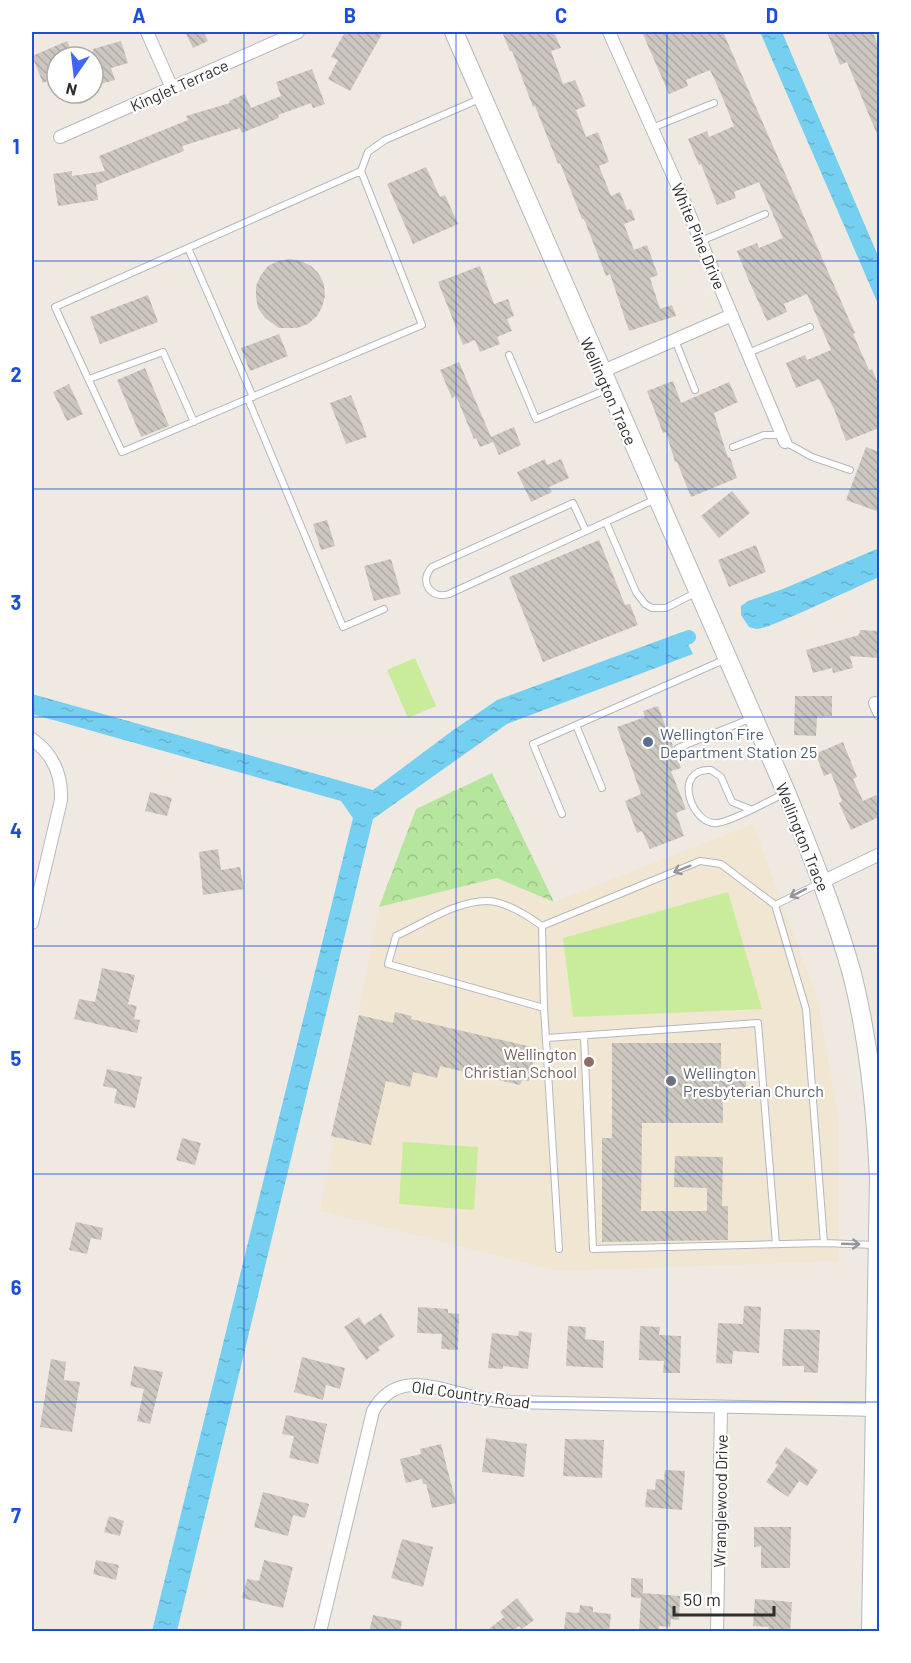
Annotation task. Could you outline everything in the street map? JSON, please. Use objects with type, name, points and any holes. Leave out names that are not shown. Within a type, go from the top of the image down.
[{"type":"street","points":[[147,32],[172,88]]},
{"type":"street","name":"Kinglet Terrace","points":[[60,137],[298,32]]},
{"type":"street","name":"Wellington Trace","points":[[454,32],[786,792],[822,882],[852,975],[872,1076],[879,1168],[877,1410],[871,1632]]},
{"type":"street","name":"White Pine Drive","points":[[609,32],[701,241],[783,438]]},
{"type":"street","points":[[601,372],[732,315]]},
{"type":"street","points":[[32,739],[48,754],[58,773],[61,790],[32,923]]},
{"type":"street","points":[[822,882],[879,854]]},
{"type":"street","name":"Old Country Road","points":[[320,1632],[373,1411],[385,1394],[403,1385],[423,1385],[479,1398],[512,1402],[877,1410]]},
{"type":"street","name":"Wranglewood Drive","points":[[717,1632],[721,1407]]},
{"type":"lane","points":[[362,171],[55,306],[122,452],[422,325],[362,171],[368,152],[385,140],[482,98]]},
{"type":"lane","points":[[652,128],[714,103]]},
{"type":"lane","points":[[701,241],[765,214]]},
{"type":"lane","points":[[188,248],[343,627],[384,609]]},
{"type":"lane","points":[[748,354],[810,327]]},
{"type":"lane","points":[[675,339],[695,390]]},
{"type":"lane","points":[[89,379],[163,352],[194,422]]},
{"type":"lane","points":[[509,355],[536,419],[608,388]]},
{"type":"lane","points":[[733,447],[764,435],[783,438],[812,457],[850,470]]},
{"type":"lane","points":[[586,531],[573,503],[432,567],[426,575],[427,586],[434,594],[444,596],[657,499]]},
{"type":"lane","points":[[606,522],[636,592],[645,604],[659,609],[666,608],[697,592]]},
{"type":"lane","points":[[562,814],[533,744],[727,658]]},
{"type":"lane","points":[[678,748],[753,718]]},
{"type":"lane","points":[[576,725],[603,788]]},
{"type":"lane","points":[[750,809],[737,806],[732,802],[721,777],[711,770],[698,771],[689,780],[688,792],[697,813],[706,822],[719,823],[750,809],[786,792]]},
{"type":"lane","points":[[542,926],[700,861],[721,864],[775,905],[806,1009],[824,1243]]},
{"type":"lane","points":[[775,905],[822,882]]},
{"type":"lane","points":[[542,926],[523,912],[489,900],[459,906],[396,936],[388,964],[544,1008]]},
{"type":"lane","points":[[542,926],[544,1008],[559,1249]]},
{"type":"lane","points":[[547,1038],[758,1023],[776,1244]]},
{"type":"lane","points":[[584,1036],[593,1249],[824,1243],[878,1245]]},
{"type":"shaded area","name":"Wellington Christian School","points":[[753,824],[818,1001],[839,1122],[839,1261],[558,1271],[320,1211],[379,907],[497,878],[554,902]]},
{"type":"green space","points":[[415,658],[436,706],[408,718],[387,670]]},
{"type":"green space","points":[[492,773],[554,902],[497,878],[379,907],[416,809]]},
{"type":"green space","points":[[728,892],[762,1009],[573,1017],[563,938]]},
{"type":"green space","points":[[403,1142],[478,1147],[474,1210],[399,1204]]},
{"type":"water","points":[[760,32],[782,32],[879,258],[879,306]]},
{"type":"water","points":[[879,548],[879,577],[766,627],[757,629],[749,627],[741,615],[741,606],[748,601],[783,589]]},
{"type":"water","points":[[682,632],[693,654],[507,724],[373,819],[177,1631],[152,1631],[353,818],[341,801],[32,714],[32,694],[373,790],[497,700]]},
{"type":"building","points":[[185,32],[204,32],[208,41],[193,48]]},
{"type":"building","points":[[345,32],[383,32],[350,91],[328,79],[338,60],[331,57]]},
{"type":"building","points":[[502,32],[554,32],[561,48],[551,51],[563,84],[575,80],[586,106],[576,110],[586,137],[598,132],[609,162],[599,166],[611,196],[620,192],[627,210],[631,209],[635,220],[624,224],[634,250],[647,245],[658,275],[650,278],[660,309],[672,305],[676,316],[629,331],[610,274],[606,276],[584,219],[582,219]]},
{"type":"building","points":[[642,32],[723,32],[855,333],[853,334],[879,386],[879,428],[846,441],[819,379],[796,388],[786,363],[805,355],[807,360],[831,350],[807,294],[784,304],[787,312],[767,321],[749,281],[737,251],[757,243],[759,248],[783,238],[759,182],[734,192],[736,198],[717,205],[701,164],[699,165],[688,139],[707,131],[709,137],[734,126],[721,94],[710,70],[686,80],[688,86],[669,94]]},
{"type":"building","points":[[827,32],[873,32],[879,49],[879,139],[847,62],[840,65]]},
{"type":"building","points":[[121,41],[128,63],[111,68],[115,80],[105,83],[105,46]]},
{"type":"building","points":[[45,50],[45,82],[43,83],[32,56]]},
{"type":"building","points":[[312,69],[325,104],[313,108],[311,103],[278,115],[279,118],[242,133],[240,128],[182,146],[184,151],[96,185],[98,200],[58,206],[53,174],[72,171],[72,176],[105,171],[99,156],[188,120],[186,116],[230,103],[229,101],[245,94],[251,108],[281,96],[276,82]]},
{"type":"building","points":[[426,167],[440,197],[445,195],[458,224],[413,244],[387,184]]},
{"type":"building","points":[[290,259],[311,266],[319,274],[324,284],[325,296],[317,316],[308,324],[297,328],[279,328],[265,318],[258,308],[256,286],[268,266]]},
{"type":"building","points":[[480,266],[494,304],[508,299],[514,316],[507,319],[512,331],[497,337],[500,344],[480,352],[475,340],[463,345],[438,282]]},
{"type":"building","points":[[148,295],[158,322],[100,344],[90,317]]},
{"type":"building","points":[[279,334],[288,356],[250,371],[241,348]]},
{"type":"building","points":[[459,362],[491,437],[514,427],[521,445],[499,455],[493,442],[480,447],[476,438],[474,439],[456,396],[452,398],[440,370]]},
{"type":"building","points":[[145,368],[169,426],[141,437],[117,380]]},
{"type":"building","points":[[673,381],[681,403],[729,382],[738,402],[714,413],[728,458],[730,457],[737,478],[691,497],[677,462],[675,462],[666,432],[663,433],[647,391]]},
{"type":"building","points":[[69,384],[83,414],[67,421],[53,392]]},
{"type":"building","points":[[351,395],[367,437],[346,444],[330,403]]},
{"type":"building","points":[[866,447],[879,452],[879,512],[846,500]]},
{"type":"building","points":[[545,459],[547,465],[561,459],[569,478],[549,487],[552,492],[531,502],[517,472]]},
{"type":"building","points":[[732,491],[750,513],[719,538],[701,516]]},
{"type":"building","points":[[327,520],[335,546],[321,550],[313,524]]},
{"type":"building","points":[[599,540],[625,605],[630,604],[638,625],[543,662],[509,577]]},
{"type":"building","points":[[756,545],[766,572],[729,587],[718,560]]},
{"type":"building","points":[[391,559],[401,594],[374,601],[364,566]]},
{"type":"building","points":[[860,630],[879,631],[879,658],[850,656],[853,668],[833,673],[832,668],[813,673],[806,650],[859,635]]},
{"type":"building","points":[[795,696],[832,696],[832,716],[817,716],[816,736],[794,735]]},
{"type":"building","points":[[658,706],[681,768],[671,771],[686,809],[676,813],[684,836],[650,849],[642,831],[637,833],[625,801],[641,794],[617,727],[645,717],[643,711]]},
{"type":"building","points":[[843,742],[857,777],[853,779],[863,801],[876,795],[879,803],[879,817],[851,830],[839,803],[842,801],[831,773],[824,776],[817,757],[817,753]]},
{"type":"building","points":[[150,792],[172,798],[167,816],[145,811]]},
{"type":"building","points":[[218,849],[221,870],[240,867],[244,889],[203,895],[199,852]]},
{"type":"building","points":[[102,968],[135,975],[128,1004],[137,1006],[134,1019],[140,1020],[137,1033],[74,1019],[79,999],[95,1002]]},
{"type":"building","points":[[395,1012],[412,1016],[411,1019],[536,1048],[529,1081],[522,1080],[520,1085],[440,1066],[437,1078],[413,1072],[410,1087],[386,1081],[371,1145],[331,1136],[359,1015],[393,1023]]},
{"type":"building","points":[[612,1043],[721,1043],[721,1071],[746,1071],[746,1090],[723,1090],[723,1123],[642,1123],[641,1211],[707,1211],[707,1188],[674,1187],[675,1156],[723,1157],[722,1206],[728,1206],[728,1240],[602,1242],[602,1138],[612,1138]]},
{"type":"building","points":[[107,1069],[142,1077],[135,1108],[114,1103],[117,1089],[103,1086]]},
{"type":"building","points":[[182,1138],[201,1143],[195,1165],[176,1160]]},
{"type":"building","points":[[76,1222],[103,1228],[101,1240],[91,1238],[87,1254],[69,1250]]},
{"type":"building","points":[[744,1306],[761,1307],[759,1353],[733,1351],[732,1364],[716,1363],[718,1323],[743,1324]]},
{"type":"building","points":[[418,1307],[448,1309],[448,1313],[459,1314],[458,1350],[441,1349],[442,1334],[417,1333]]},
{"type":"building","points":[[381,1313],[395,1336],[378,1347],[380,1350],[366,1360],[344,1327],[359,1317],[364,1325]]},
{"type":"building","points":[[568,1326],[586,1327],[585,1339],[604,1341],[603,1368],[566,1366]]},
{"type":"building","points":[[640,1326],[660,1327],[659,1335],[681,1336],[680,1373],[663,1373],[664,1361],[639,1360]]},
{"type":"building","points":[[784,1329],[820,1330],[818,1373],[804,1372],[804,1366],[782,1366]]},
{"type":"building","points":[[519,1331],[532,1333],[528,1369],[503,1366],[503,1369],[488,1368],[492,1333],[518,1336]]},
{"type":"building","points":[[302,1357],[345,1368],[340,1389],[326,1385],[323,1400],[294,1392]]},
{"type":"building","points":[[51,1359],[66,1362],[64,1380],[80,1382],[72,1432],[40,1427]]},
{"type":"building","points":[[134,1366],[163,1372],[150,1424],[137,1421],[144,1389],[130,1386]]},
{"type":"building","points":[[286,1415],[327,1424],[318,1464],[289,1458],[294,1436],[282,1434]]},
{"type":"building","points":[[486,1438],[527,1444],[524,1477],[482,1472]]},
{"type":"building","points":[[565,1439],[604,1440],[602,1478],[563,1476]]},
{"type":"building","points":[[441,1444],[456,1503],[432,1508],[426,1484],[423,1484],[422,1479],[406,1483],[400,1459],[421,1454],[420,1449]]},
{"type":"building","points":[[786,1447],[818,1470],[807,1486],[799,1481],[788,1497],[766,1482],[778,1465],[775,1463]]},
{"type":"building","points":[[665,1470],[685,1471],[682,1510],[645,1507],[647,1489],[655,1490],[656,1479],[664,1480]]},
{"type":"building","points":[[263,1492],[309,1504],[305,1518],[293,1515],[288,1536],[254,1527]]},
{"type":"building","points":[[109,1516],[124,1521],[120,1536],[104,1532]]},
{"type":"building","points":[[754,1527],[791,1527],[790,1568],[761,1568],[761,1546],[754,1547]]},
{"type":"building","points":[[402,1539],[433,1547],[423,1587],[391,1578]]},
{"type":"building","points":[[96,1560],[119,1565],[116,1580],[93,1574]]},
{"type":"building","points":[[264,1560],[293,1567],[283,1608],[242,1598],[247,1579],[259,1581]]},
{"type":"building","points":[[631,1578],[643,1579],[643,1593],[680,1596],[679,1620],[671,1619],[670,1627],[659,1626],[659,1632],[639,1632],[641,1598],[631,1597]]},
{"type":"building","points":[[517,1598],[534,1620],[522,1629],[519,1626],[512,1632],[485,1632],[504,1617],[500,1612]]},
{"type":"building","points":[[755,1599],[792,1602],[790,1632],[768,1632],[769,1627],[753,1626]]},
{"type":"building","points":[[580,1605],[593,1607],[593,1612],[611,1614],[609,1632],[564,1630],[566,1612],[579,1613]]},
{"type":"building","points":[[373,1615],[402,1621],[400,1632],[369,1632]]},
{"type":"waterway","points":[[668,646],[689,637]]},
{"type":"place","name":"Wellington Fire Department Station 25","points":[[648,742]]},
{"type":"place","name":"Wellington Christian School","points":[[589,1062]]},
{"type":"place","name":"Wellington Presbyterian Church","points":[[671,1081]]}]
